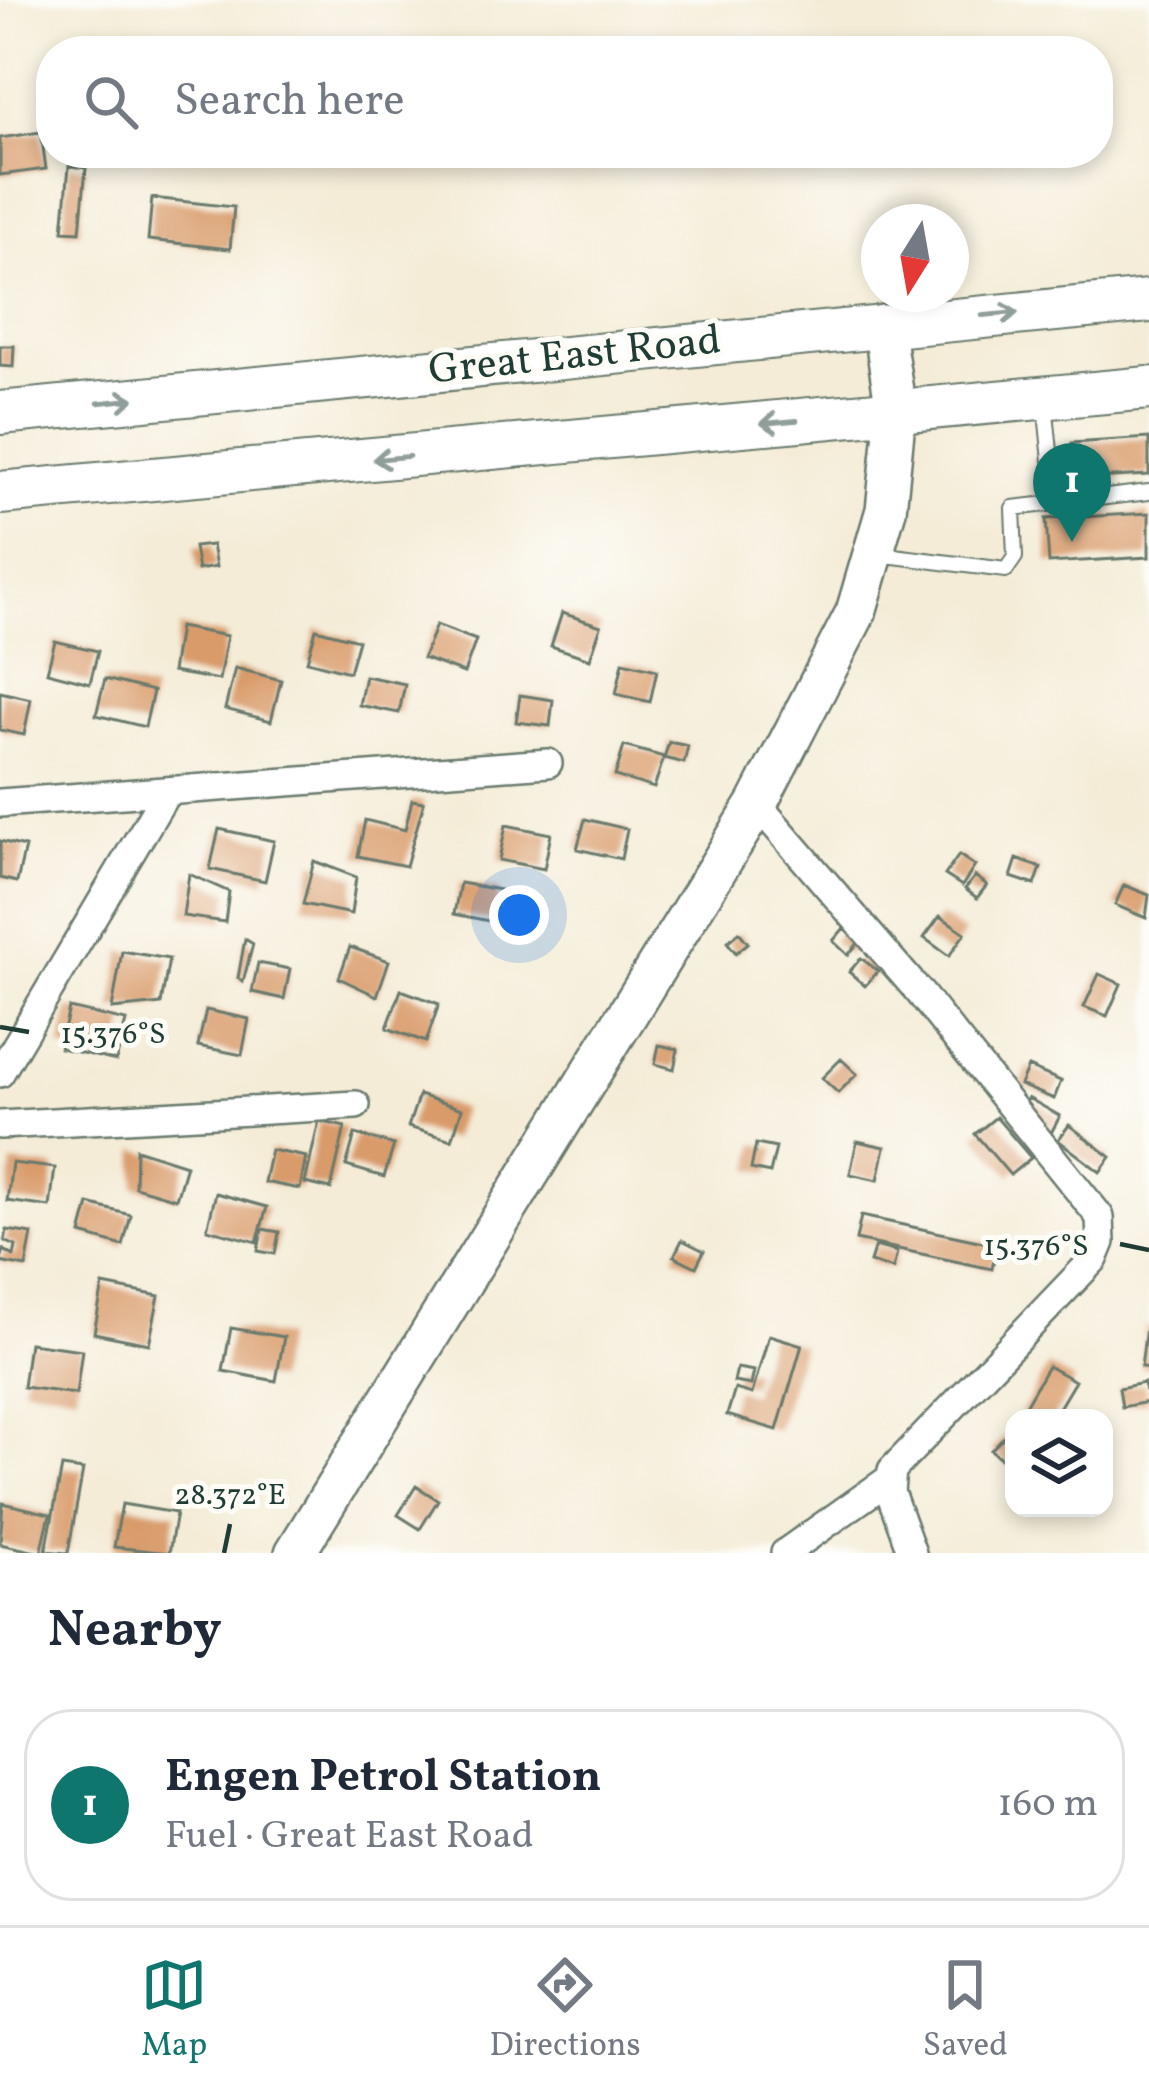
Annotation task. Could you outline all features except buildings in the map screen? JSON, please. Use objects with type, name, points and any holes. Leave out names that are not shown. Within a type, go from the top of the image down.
[{"type":"main road","name":"Great East Road","points":[[0,413],[1149,301]]},
{"type":"main road","name":"Great East Road","points":[[0,493],[1149,388]]},
{"type":"street","points":[[295,1553],[758,804],[856,612],[877,553],[896,411],[883,325]]},
{"type":"street","points":[[0,803],[165,795],[548,763]]},
{"type":"street","points":[[0,1073],[165,795]]},
{"type":"street","points":[[758,804],[906,976],[1100,1217],[1101,1242],[1094,1259],[923,1435],[888,1480],[785,1553]]},
{"type":"street","points":[[0,1125],[356,1105]]},
{"type":"street","points":[[888,1480],[912,1553]]},
{"type":"lane","points":[[1044,398],[1055,499]]},
{"type":"lane","points":[[877,553],[1006,570],[1015,557],[1013,508],[1055,499],[1149,492]]},
{"type":"place","name":"Engen Petrol Station","points":[[1072,542]]}]
